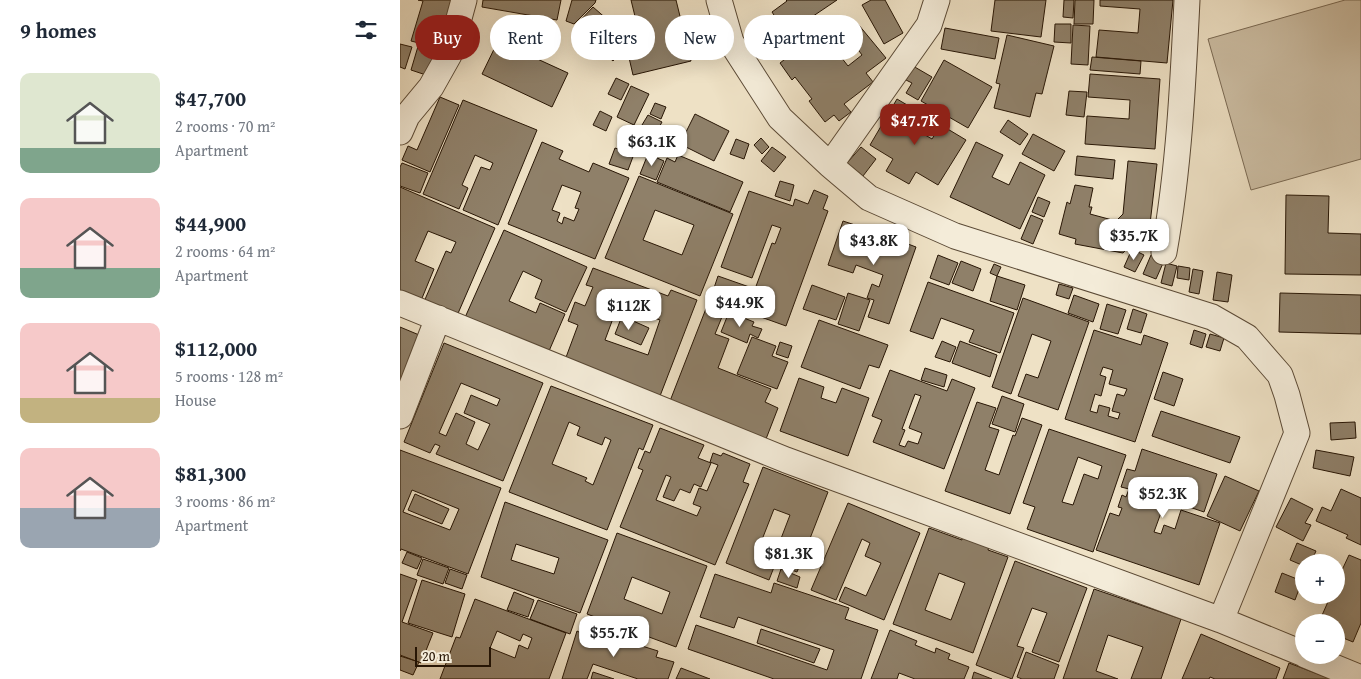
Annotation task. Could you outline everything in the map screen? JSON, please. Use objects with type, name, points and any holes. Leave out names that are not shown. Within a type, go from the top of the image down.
[{"type":"street","points":[[400,132],[407,116],[431,87],[449,55],[464,0]]},
{"type":"street","points":[[719,0],[731,42],[780,118],[830,165],[869,198],[954,236],[1212,317],[1247,337],[1280,375],[1297,433],[1221,620]]},
{"type":"street","points":[[830,165],[929,25],[937,0]]},
{"type":"street","points":[[1164,252],[1170,217],[1181,113],[1187,0]]},
{"type":"street","points":[[400,303],[786,460],[1221,620],[1295,651]]},
{"type":"street","points":[[400,416],[438,318]]},
{"type":"street","points":[[1327,664],[1361,678]]},
{"type":"shaded area","points":[[1345,0],[1361,0],[1361,159],[1251,190],[1208,39]]},
{"type":"building","points":[[418,0],[452,0],[447,15],[419,15],[423,1]]},
{"type":"building","points":[[483,0],[561,0],[558,15],[528,15],[482,7]]},
{"type":"building","points":[[572,0],[596,0],[583,15],[571,15],[571,23],[566,21]]},
{"type":"building","points":[[631,0],[676,0],[680,15],[665,15],[665,60],[691,61],[633,75],[630,60],[655,60],[655,15],[635,15]]},
{"type":"building","points":[[837,0],[815,15],[774,15],[772,12],[787,1]]},
{"type":"building","points":[[871,0],[885,0],[903,33],[884,44],[862,5]]},
{"type":"building","points":[[995,0],[1046,0],[1041,37],[991,31]]},
{"type":"building","points":[[1064,0],[1074,0],[1073,18],[1063,17]]},
{"type":"building","points":[[1075,0],[1094,0],[1093,24],[1074,24]]},
{"type":"building","points":[[1100,0],[1173,0],[1167,63],[1096,57],[1099,30],[1138,33],[1140,9],[1100,6]]},
{"type":"building","points":[[593,7],[602,15],[585,15]]},
{"type":"building","points":[[1055,24],[1071,24],[1071,43],[1054,42]]},
{"type":"building","points":[[1073,25],[1090,26],[1088,65],[1071,64]]},
{"type":"building","points":[[415,28],[415,42],[411,41]]},
{"type":"building","points":[[945,28],[999,38],[995,59],[941,49]]},
{"type":"building","points":[[863,30],[886,58],[866,73],[873,82],[844,104],[851,112],[839,121],[834,115],[825,122],[809,101],[812,99],[795,77],[792,80],[780,63],[784,60],[843,60],[848,66],[856,60],[863,60]]},
{"type":"building","points":[[1007,35],[1054,46],[1042,94],[1036,93],[1030,117],[994,108],[1000,84],[996,83]]},
{"type":"building","points":[[400,44],[412,47],[405,69],[400,67]]},
{"type":"building","points":[[415,56],[415,60],[434,60],[429,76],[411,70]]},
{"type":"building","points":[[1092,57],[1141,61],[1140,74],[1090,70]]},
{"type":"building","points":[[490,58],[490,60],[540,60],[568,73],[552,107],[482,74]]},
{"type":"building","points":[[944,60],[992,87],[968,128],[921,101]]},
{"type":"building","points":[[913,66],[932,77],[918,100],[906,93],[912,83],[906,80]]},
{"type":"building","points":[[1090,74],[1160,79],[1155,149],[1085,144],[1087,116],[1129,119],[1130,100],[1088,97]]},
{"type":"building","points":[[616,78],[629,84],[621,100],[608,94]]},
{"type":"building","points":[[631,86],[649,94],[634,125],[617,117]]},
{"type":"building","points":[[1069,91],[1087,92],[1084,117],[1066,115]]},
{"type":"building","points":[[440,97],[459,105],[430,172],[402,160],[408,146],[417,150]]},
{"type":"building","points":[[897,99],[924,115],[915,129],[932,139],[941,125],[966,140],[938,185],[916,172],[909,184],[886,171],[893,159],[870,145]]},
{"type":"building","points":[[463,100],[537,130],[498,225],[463,210],[481,167],[490,170],[493,163],[475,155],[462,185],[468,188],[459,209],[423,194]]},
{"type":"building","points":[[655,103],[666,107],[661,119],[650,114]]},
{"type":"building","points":[[600,111],[612,117],[606,131],[593,125]]},
{"type":"building","points":[[695,114],[729,131],[714,161],[680,144]]},
{"type":"building","points":[[648,115],[662,122],[656,133],[642,125]]},
{"type":"building","points":[[1008,120],[1028,134],[1020,145],[1000,132]]},
{"type":"building","points":[[1033,134],[1065,151],[1054,171],[1022,154]]},
{"type":"building","points":[[761,138],[769,147],[762,154],[754,145]]},
{"type":"building","points":[[736,139],[749,144],[744,159],[730,154]]},
{"type":"building","points":[[542,142],[563,151],[559,159],[589,172],[593,163],[629,178],[595,259],[508,224]],"holes":[[[562,185],[581,192],[575,208],[579,209],[574,221],[564,217],[562,224],[557,221],[560,213],[552,210]]]},
{"type":"building","points":[[976,142],[1003,155],[992,177],[1009,185],[1020,162],[1045,175],[1020,229],[950,197]]},
{"type":"building","points":[[772,147],[786,157],[774,172],[761,161]]},
{"type":"building","points":[[861,147],[876,159],[863,176],[847,163]]},
{"type":"building","points":[[615,148],[634,154],[628,170],[609,164]]},
{"type":"building","points":[[648,154],[664,161],[656,180],[640,174]]},
{"type":"building","points":[[678,155],[743,182],[730,212],[657,182],[667,158],[675,162]]},
{"type":"building","points":[[1077,156],[1115,160],[1113,179],[1075,175]]},
{"type":"building","points":[[1128,161],[1157,164],[1150,224],[1123,253],[1075,244],[1076,239],[1059,234],[1067,202],[1070,204],[1075,185],[1093,188],[1089,207],[1092,207],[1090,214],[1116,221],[1123,214]]},
{"type":"building","points":[[402,163],[428,173],[420,193],[400,186],[400,167]]},
{"type":"building","points":[[639,176],[733,214],[700,296],[605,258]],"holes":[[[655,210],[694,225],[682,255],[643,240]]]},
{"type":"building","points":[[780,181],[794,185],[790,201],[775,196]]},
{"type":"building","points":[[400,187],[495,228],[456,318],[423,304],[446,251],[451,253],[456,242],[428,231],[415,261],[434,269],[420,303],[400,294]]},
{"type":"building","points":[[814,190],[828,196],[823,209],[828,211],[786,326],[733,307],[732,311],[709,303],[718,276],[755,289],[772,243],[775,244],[781,228],[772,225],[752,278],[721,267],[749,191],[793,206],[795,199],[808,204]]},
{"type":"building","points":[[1286,195],[1329,196],[1328,233],[1361,234],[1361,275],[1285,274]]},
{"type":"building","points":[[1038,197],[1050,202],[1044,217],[1032,212]]},
{"type":"building","points":[[1031,215],[1043,220],[1033,244],[1021,239]]},
{"type":"building","points":[[843,221],[861,227],[859,231],[899,245],[900,241],[916,247],[889,324],[868,317],[874,300],[867,298],[872,284],[879,287],[883,275],[856,265],[853,273],[828,265]]},
{"type":"building","points":[[504,230],[587,267],[566,312],[535,298],[542,280],[523,271],[509,301],[536,313],[540,303],[565,314],[546,358],[463,322]]},
{"type":"building","points":[[1132,249],[1144,255],[1135,272],[1124,267]]},
{"type":"building","points":[[938,255],[958,263],[949,285],[930,278]]},
{"type":"building","points":[[1151,255],[1164,261],[1156,279],[1143,274]]},
{"type":"building","points":[[961,261],[981,269],[973,291],[952,283]]},
{"type":"building","points":[[1166,263],[1177,266],[1172,286],[1161,283]]},
{"type":"building","points":[[994,264],[1001,267],[997,276],[990,273]]},
{"type":"building","points":[[1178,266],[1190,268],[1189,280],[1177,278]]},
{"type":"building","points":[[593,268],[668,296],[671,290],[697,300],[660,396],[565,360],[578,325],[568,321],[575,302],[585,306],[593,287],[586,285]],"holes":[[[618,305],[660,320],[648,355],[605,340]]]},
{"type":"building","points":[[1193,269],[1203,271],[1199,294],[1189,292]]},
{"type":"building","points":[[1217,272],[1232,275],[1228,302],[1213,300]]},
{"type":"building","points":[[997,276],[1025,285],[1017,310],[990,301]]},
{"type":"building","points":[[928,282],[1014,313],[1000,353],[969,342],[974,330],[941,318],[933,339],[910,331]]},
{"type":"building","points":[[1059,284],[1073,288],[1069,299],[1056,295]]},
{"type":"building","points":[[812,285],[845,297],[836,320],[803,309]]},
{"type":"building","points":[[848,293],[870,300],[859,331],[838,324]]},
{"type":"building","points":[[1280,293],[1361,295],[1361,334],[1279,332]]},
{"type":"building","points":[[1074,295],[1099,304],[1093,322],[1068,313]]},
{"type":"building","points":[[1023,298],[1089,322],[1058,410],[1018,396],[1026,374],[1038,378],[1051,341],[1032,334],[1011,394],[992,387]]},
{"type":"building","points":[[1107,304],[1126,310],[1118,334],[1100,329]]},
{"type":"building","points":[[707,306],[724,312],[715,334],[729,339],[718,368],[771,389],[765,402],[778,408],[766,439],[670,401]]},
{"type":"building","points":[[1133,309],[1147,314],[1141,333],[1127,329]]},
{"type":"building","points":[[729,312],[754,322],[752,326],[762,329],[758,338],[750,334],[747,343],[721,332]]},
{"type":"building","points":[[622,316],[649,328],[641,345],[615,334]]},
{"type":"building","points":[[819,320],[888,345],[879,368],[869,365],[860,389],[801,367]]},
{"type":"building","points":[[400,327],[424,337],[400,401]]},
{"type":"building","points":[[1094,330],[1141,345],[1144,335],[1168,343],[1135,442],[1065,419]],"holes":[[[1103,367],[1113,370],[1109,384],[1127,389],[1124,396],[1117,394],[1112,411],[1120,413],[1118,419],[1108,416],[1110,408],[1099,405],[1097,413],[1090,411],[1095,394],[1101,396],[1106,377],[1100,375]]]},
{"type":"building","points":[[1194,330],[1206,334],[1202,348],[1190,344]]},
{"type":"building","points":[[1210,334],[1224,338],[1220,351],[1206,347]]},
{"type":"building","points":[[752,337],[776,346],[772,356],[788,362],[777,389],[737,374]]},
{"type":"building","points":[[942,341],[956,347],[950,362],[935,357]]},
{"type":"building","points":[[960,341],[997,355],[990,377],[952,363]]},
{"type":"building","points":[[780,342],[792,346],[788,358],[776,354]]},
{"type":"building","points":[[444,343],[543,383],[503,481],[436,454],[440,446],[435,444],[430,453],[404,442]],"holes":[[[461,383],[500,399],[497,406],[471,395],[464,413],[490,424],[478,450],[466,444],[475,422],[456,413],[446,436],[439,433]]]},
{"type":"building","points":[[925,368],[947,375],[944,387],[921,380]]},
{"type":"building","points":[[890,370],[947,391],[952,379],[975,388],[944,469],[873,442],[882,420],[872,416]],"holes":[[[915,394],[921,396],[909,428],[922,433],[918,444],[908,441],[905,447],[899,445],[905,430],[902,429]]]},
{"type":"building","points":[[1163,372],[1183,379],[1174,406],[1154,399]]},
{"type":"building","points":[[799,378],[824,387],[821,398],[836,403],[842,388],[869,398],[848,456],[780,431]]},
{"type":"building","points":[[551,386],[653,425],[643,450],[639,448],[607,530],[509,492]],"holes":[[[569,422],[580,427],[577,435],[602,445],[605,437],[611,440],[593,485],[585,481],[587,478],[552,464]]]},
{"type":"building","points":[[1002,396],[1024,404],[1015,432],[992,424]]},
{"type":"building","points":[[977,402],[996,408],[989,427],[999,430],[985,470],[999,475],[1013,435],[1015,436],[1022,418],[1042,425],[1010,514],[945,491]]},
{"type":"building","points":[[1161,411],[1240,437],[1230,463],[1152,436]]},
{"type":"building","points":[[1355,422],[1356,438],[1331,440],[1330,423]]},
{"type":"building","points":[[660,428],[704,445],[698,458],[711,463],[701,487],[694,484],[690,493],[680,489],[674,501],[663,497],[671,477],[666,475],[656,500],[697,516],[701,507],[693,504],[699,488],[707,491],[718,465],[710,462],[713,453],[721,456],[723,453],[750,464],[743,482],[749,484],[715,565],[620,527],[643,470],[638,468],[645,451],[650,453]]},
{"type":"building","points":[[1049,429],[1126,455],[1093,552],[1027,529],[1035,507],[1023,503]],"holes":[[[1078,457],[1102,466],[1098,479],[1084,474],[1073,505],[1062,502]]]},
{"type":"building","points":[[1142,449],[1217,474],[1204,512],[1166,499],[1154,532],[1161,534],[1164,525],[1175,529],[1181,510],[1220,523],[1199,585],[1096,550],[1110,513],[1119,516],[1122,508],[1118,507],[1122,495],[1126,497],[1129,489],[1121,487],[1127,469],[1135,471]]},
{"type":"building","points":[[400,450],[501,488],[468,574],[401,549],[400,551]],"holes":[[[412,490],[459,509],[450,530],[403,512]]]},
{"type":"building","points":[[1316,450],[1354,457],[1350,476],[1313,468]]},
{"type":"building","points":[[763,467],[828,492],[797,572],[781,566],[786,553],[777,549],[790,515],[774,509],[756,555],[776,562],[769,580],[726,563]]},
{"type":"building","points":[[1225,476],[1259,491],[1240,531],[1207,516]]},
{"type":"building","points":[[1341,489],[1361,498],[1361,545],[1346,538],[1348,535],[1316,521],[1322,507],[1331,511]]},
{"type":"building","points":[[415,494],[449,509],[442,524],[408,510]]},
{"type":"building","points":[[1291,498],[1313,509],[1305,523],[1311,525],[1303,541],[1276,527]]},
{"type":"building","points":[[505,502],[608,540],[580,613],[481,577]],"holes":[[[516,544],[559,558],[554,574],[511,560]]]},
{"type":"building","points":[[848,503],[920,533],[884,620],[839,601],[845,587],[866,596],[881,563],[865,556],[870,543],[862,539],[836,600],[811,590]]},
{"type":"building","points":[[929,528],[962,540],[963,536],[989,546],[988,550],[1008,557],[973,653],[893,624]],"holes":[[[939,573],[965,583],[951,620],[925,610]]]},
{"type":"building","points":[[617,533],[707,566],[676,647],[587,614]],"holes":[[[632,577],[670,592],[662,614],[624,599]]]},
{"type":"building","points":[[1297,543],[1316,551],[1315,554],[1295,554],[1295,562],[1290,560]]},
{"type":"building","points":[[407,552],[422,558],[417,569],[402,563]]},
{"type":"building","points":[[1349,555],[1361,560],[1361,623],[1353,642],[1345,639],[1345,614],[1323,614],[1327,604],[1345,604],[1345,564]]},
{"type":"building","points":[[423,559],[449,568],[443,584],[417,575]]},
{"type":"building","points":[[1015,561],[1087,588],[1059,662],[1032,652],[1047,613],[1032,608],[1017,646],[1024,648],[1012,679],[976,665]]},
{"type":"building","points":[[450,569],[467,575],[462,589],[445,583]]},
{"type":"building","points":[[781,569],[800,577],[797,588],[777,581]]},
{"type":"building","points":[[1282,573],[1295,578],[1295,600],[1275,592]]},
{"type":"building","points":[[400,574],[417,580],[402,622],[433,633],[421,663],[400,655]]},
{"type":"building","points":[[715,574],[771,593],[774,583],[849,608],[845,619],[878,630],[861,679],[774,679],[688,649],[696,625],[827,670],[834,650],[738,617],[734,628],[700,617]]},
{"type":"building","points":[[422,580],[465,594],[452,637],[408,623]]},
{"type":"building","points":[[1094,589],[1181,619],[1161,679],[1131,679],[1143,647],[1108,635],[1096,671],[1118,679],[1063,679]]},
{"type":"building","points":[[514,592],[534,600],[528,617],[507,610]]},
{"type":"building","points":[[475,599],[566,633],[549,679],[440,679],[456,637],[460,638]],"holes":[[[497,631],[520,641],[523,634],[532,638],[528,649],[519,645],[515,658],[490,648]]]},
{"type":"building","points":[[538,600],[577,614],[570,634],[530,619]]},
{"type":"building","points":[[586,626],[610,634],[608,641],[625,647],[626,641],[658,651],[656,657],[674,662],[668,679],[638,679],[593,664],[587,679],[562,679],[577,631],[583,634]]},
{"type":"building","points":[[761,629],[820,649],[814,663],[757,643]]},
{"type":"building","points":[[890,630],[917,641],[915,645],[935,653],[936,648],[950,654],[948,659],[969,667],[964,679],[915,679],[899,673],[897,679],[871,679]]},
{"type":"building","points":[[1201,634],[1280,668],[1276,679],[1215,679],[1210,677],[1209,679],[1182,679]]},
{"type":"building","points":[[1026,652],[1059,665],[1054,679],[1022,679],[1017,677]]},
{"type":"building","points":[[400,656],[419,662],[413,675],[400,670]]},
{"type":"building","points":[[1289,663],[1331,679],[1283,679]]},
{"type":"building","points":[[681,668],[710,679],[676,679]]},
{"type":"building","points":[[593,672],[614,679],[591,679]]},
{"type":"building","points":[[974,672],[992,679],[972,679]]}]
